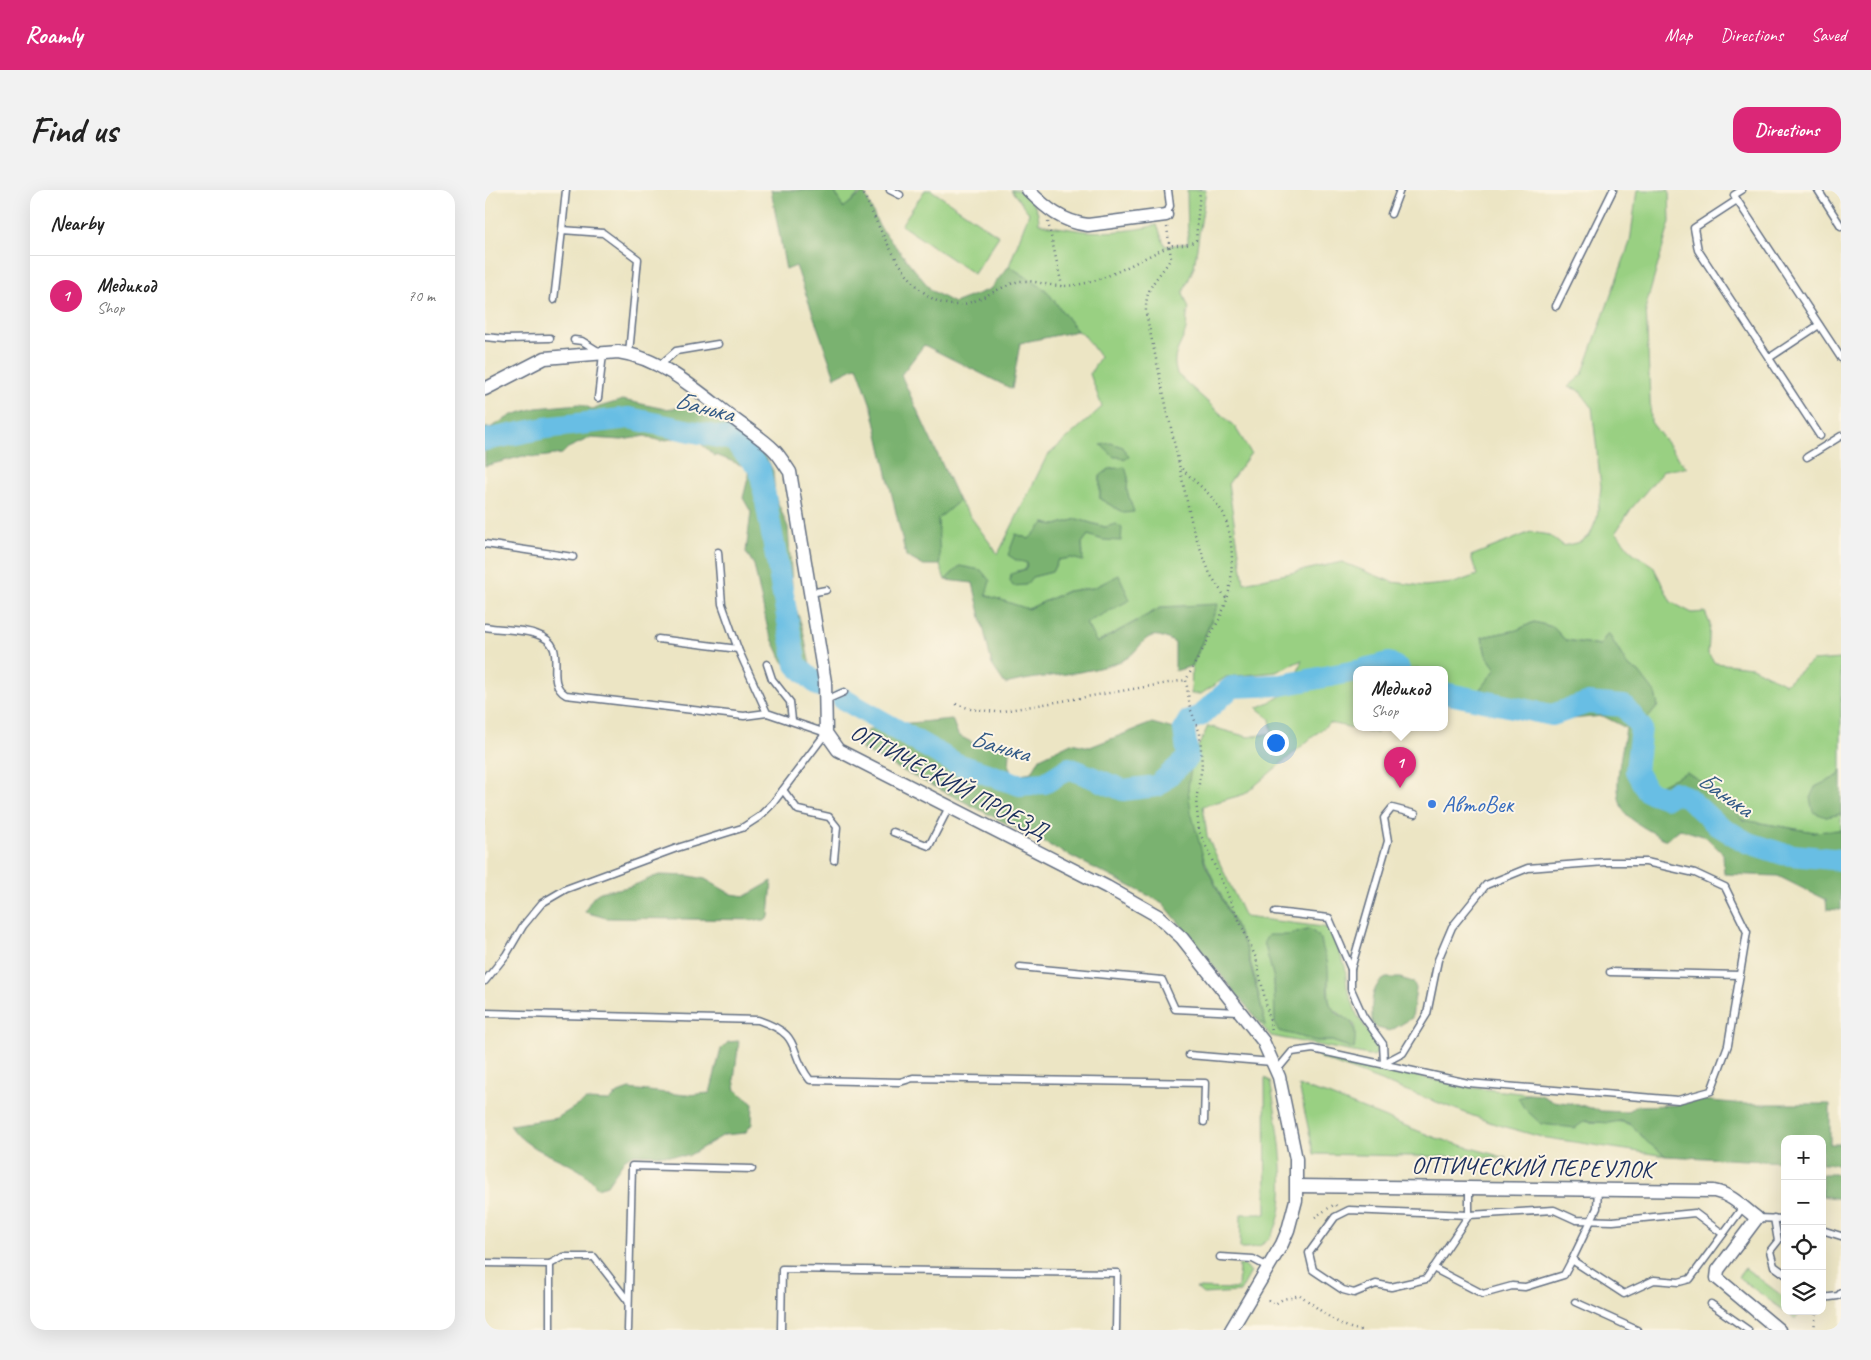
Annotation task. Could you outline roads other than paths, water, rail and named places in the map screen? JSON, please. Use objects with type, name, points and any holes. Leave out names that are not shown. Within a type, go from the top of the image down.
[{"type":"street","points":[[1028,190],[1046,208],[1061,218],[1088,225],[1166,216]]},
{"type":"street","name":"ОПТИЧЕСКИЙ ПРОЕЗД","points":[[485,389],[545,358],[618,352],[629,353],[659,366],[687,383],[774,450],[790,472],[825,682],[826,733],[838,750],[1107,887],[1158,916],[1182,938],[1263,1041],[1275,1066],[1296,1159],[1296,1200],[1288,1230],[1231,1330]]},
{"type":"street","name":"ОПТИЧЕСКИЙ ПЕРЕУЛОК","points":[[1297,1186],[1714,1191],[1735,1199],[1757,1218]]},
{"type":"street","points":[[1757,1218],[1718,1270],[1717,1278],[1779,1330]]},
{"type":"lane","points":[[554,300],[567,190]]},
{"type":"lane","points":[[890,190],[900,194]]},
{"type":"lane","points":[[1166,216],[1170,206],[1168,190]]},
{"type":"lane","points":[[1391,214],[1400,190]]},
{"type":"lane","points":[[1556,306],[1613,190]]},
{"type":"lane","points":[[1743,190],[1735,195],[1737,200],[1841,358]]},
{"type":"lane","points":[[1818,190],[1841,226]]},
{"type":"lane","points":[[1737,200],[1694,228],[1698,250],[1820,436]]},
{"type":"lane","points":[[562,230],[603,233],[638,260],[629,353]]},
{"type":"lane","points":[[1769,358],[1819,325]]},
{"type":"lane","points":[[485,337],[505,339],[550,338]]},
{"type":"lane","points":[[574,340],[582,341],[603,354],[597,398]]},
{"type":"lane","points":[[659,366],[677,351],[718,344]]},
{"type":"lane","points":[[1807,457],[1841,436]]},
{"type":"lane","points":[[485,544],[573,557]]},
{"type":"lane","points":[[718,552],[722,604],[738,649],[767,713]]},
{"type":"lane","points":[[810,593],[826,590]]},
{"type":"lane","points":[[485,628],[536,634],[545,638],[553,646],[556,654],[555,682],[559,690],[567,695],[744,716],[767,713],[826,733],[783,790],[759,817],[742,828],[677,848],[566,889],[542,903],[523,926],[506,954],[485,981]]},
{"type":"lane","points":[[658,639],[738,649]]},
{"type":"lane","points":[[767,664],[772,679],[789,702],[791,720]]},
{"type":"lane","points":[[826,700],[844,692]]},
{"type":"lane","points":[[783,790],[798,810],[829,817],[837,827],[834,860]]},
{"type":"lane","points":[[893,832],[929,846],[949,807]]},
{"type":"lane","points":[[1384,1063],[1383,1044],[1363,1016],[1351,989],[1351,969],[1388,841],[1384,818],[1392,808],[1415,814]]},
{"type":"lane","points":[[1189,1055],[1275,1066],[1292,1052],[1313,1049],[1384,1063],[1468,1083],[1678,1100],[1711,1091],[1728,1044],[1747,932],[1725,887],[1695,873],[1646,862],[1605,862],[1528,868],[1486,885],[1451,927],[1438,960],[1427,1014],[1403,1053],[1384,1063]]},
{"type":"lane","points":[[1275,912],[1329,918],[1351,969]]},
{"type":"lane","points":[[1020,968],[1162,980],[1175,1009],[1239,1012]]},
{"type":"lane","points":[[1610,972],[1740,975]]},
{"type":"lane","points":[[485,1013],[758,1020],[775,1026],[790,1036],[802,1070],[810,1080],[900,1082],[913,1078],[1205,1084],[1204,1122]]},
{"type":"lane","points":[[628,1330],[632,1166],[753,1168]]},
{"type":"lane","points":[[1469,1187],[1469,1215],[1426,1279],[1391,1287],[1376,1284],[1354,1293],[1343,1290],[1313,1270],[1309,1253],[1335,1216],[1349,1210],[1469,1215],[1554,1210],[1576,1220],[1613,1221],[1695,1213],[1723,1234]]},
{"type":"lane","points":[[1433,1268],[1483,1294],[1512,1286],[1525,1287],[1564,1275],[1597,1208],[1598,1189]]},
{"type":"lane","points":[[1572,1260],[1624,1294],[1654,1280],[1679,1282],[1690,1279],[1743,1207]]},
{"type":"lane","points":[[1757,1218],[1781,1219]]},
{"type":"lane","points":[[1774,1218],[1778,1241],[1770,1251],[1774,1266],[1781,1271]]},
{"type":"lane","points":[[1826,1231],[1841,1236]]},
{"type":"lane","points":[[485,1263],[550,1264],[563,1257],[595,1257],[628,1301]]},
{"type":"lane","points":[[1220,1257],[1253,1259],[1268,1267]]},
{"type":"lane","points":[[550,1264],[550,1330]]},
{"type":"lane","points":[[781,1330],[782,1269],[1117,1273],[1116,1330]]},
{"type":"lane","points":[[1826,1298],[1838,1296],[1841,1293]]},
{"type":"lane","points":[[1575,1302],[1637,1330]]},
{"type":"lane","points":[[1711,1304],[1748,1330]]},
{"type":"waterway","name":"Банька","points":[[485,440],[545,428],[629,418],[733,440],[760,469],[796,665],[819,686]]},
{"type":"waterway","name":"Банька","points":[[1376,666],[1389,663],[1394,666]]},
{"type":"waterway","name":"Банька","points":[[843,699],[957,764],[1020,785],[1045,783],[1069,768],[1123,790],[1157,786],[1188,758],[1184,729],[1189,720],[1200,716],[1232,687],[1282,685],[1353,672]]},
{"type":"waterway","name":"Банька","points":[[1448,694],[1552,715],[1587,703],[1624,706],[1641,727],[1636,771],[1647,791],[1667,798],[1674,792],[1687,797],[1716,824],[1746,842],[1783,854],[1841,860]]},
{"type":"place","name":"Медикод","points":[[1400,788]]},
{"type":"place","name":"АвтоВек","points":[[1432,804]]}]
